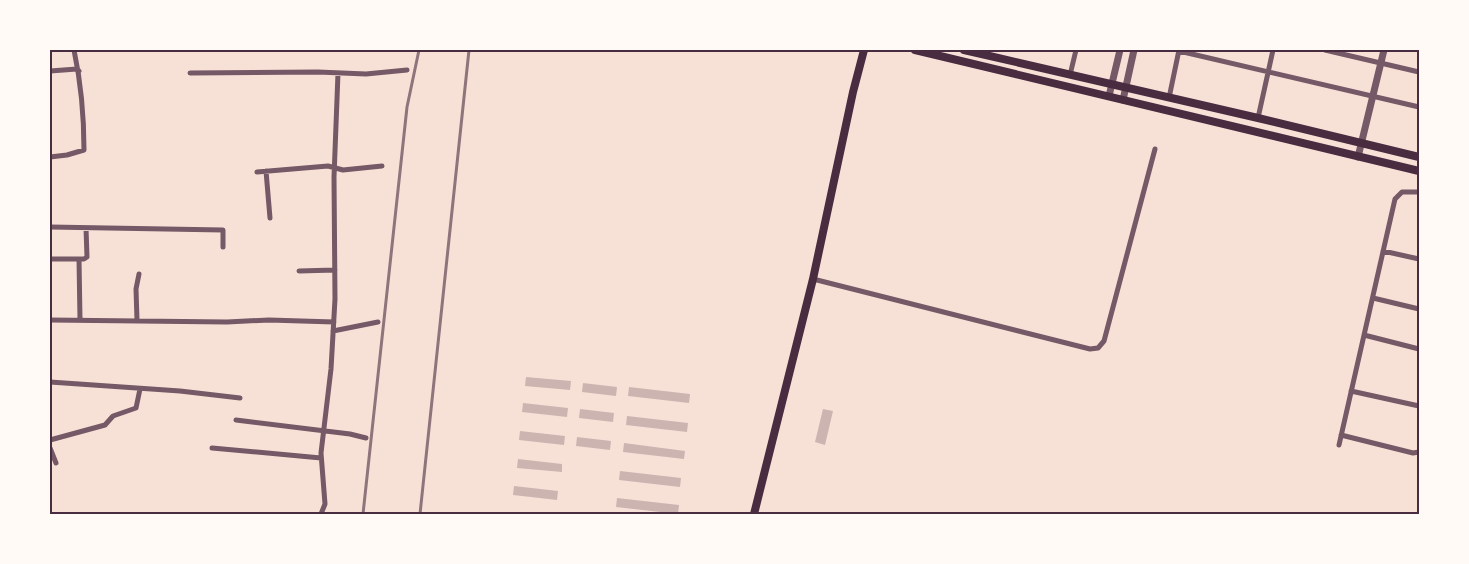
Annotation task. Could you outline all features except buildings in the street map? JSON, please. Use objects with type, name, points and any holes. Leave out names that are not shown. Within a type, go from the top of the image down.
[{"type":"main road","points":[[754,514],[813,279],[853,92],[864,50]]},
{"type":"main road","points":[[915,50],[1419,171]]},
{"type":"main road","points":[[964,50],[978,51],[1070,75],[1419,157]]},
{"type":"street","points":[[50,157],[84,150],[79,71],[74,50]]},
{"type":"street","points":[[1070,75],[1076,50]]},
{"type":"street","points":[[1109,96],[1120,50]]},
{"type":"street","points":[[1123,100],[1134,50]]},
{"type":"street","points":[[1168,98],[1179,50],[1419,107]]},
{"type":"street","points":[[1258,118],[1273,50]]},
{"type":"street","points":[[1325,50],[1419,72]]},
{"type":"street","points":[[1358,157],[1384,50]]},
{"type":"street","points":[[50,71],[77,69],[79,71]]},
{"type":"street","points":[[190,73],[366,74],[407,70]]},
{"type":"street","points":[[321,514],[325,504],[321,458],[334,322],[334,166],[338,73]]},
{"type":"street","points":[[813,279],[1090,349],[1098,348],[1104,341],[1155,150]]},
{"type":"street","points":[[257,172],[334,166],[344,170],[382,166]]},
{"type":"street","points":[[266,171],[270,218]]},
{"type":"street","points":[[1339,445],[1395,199],[1402,192],[1419,192]]},
{"type":"street","points":[[50,227],[223,230],[223,247]]},
{"type":"street","points":[[50,259],[79,259],[87,257],[86,228]]},
{"type":"street","points":[[1383,251],[1419,259]]},
{"type":"street","points":[[79,259],[80,320]]},
{"type":"street","points":[[299,271],[335,270]]},
{"type":"street","points":[[137,320],[136,290],[139,274]]},
{"type":"street","points":[[1373,298],[1419,309]]},
{"type":"street","points":[[50,320],[334,322]]},
{"type":"street","points":[[333,331],[378,322]]},
{"type":"street","points":[[1364,335],[1419,349]]},
{"type":"street","points":[[50,382],[140,388],[240,398]]},
{"type":"street","points":[[50,440],[105,425],[113,416],[136,408],[140,388]]},
{"type":"street","points":[[1351,391],[1419,406]]},
{"type":"street","points":[[236,420],[350,434],[366,438]]},
{"type":"street","points":[[1341,435],[1413,453],[1419,452]]},
{"type":"street","points":[[50,448],[56,463]]},
{"type":"street","points":[[212,448],[321,458]]},
{"type":"railway","points":[[363,514],[407,107],[419,50]]},
{"type":"railway","points":[[420,514],[469,50]]}]
